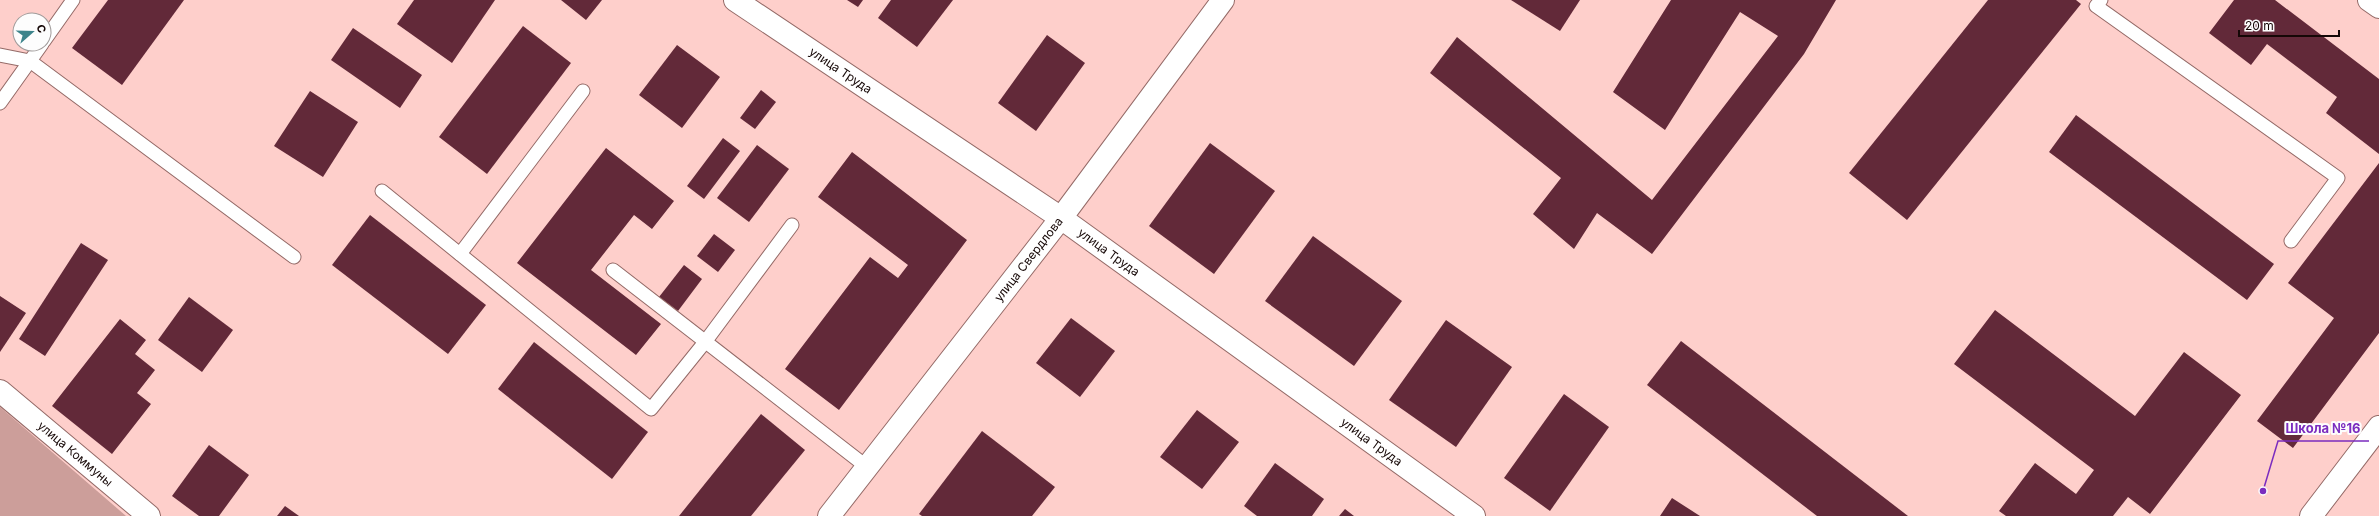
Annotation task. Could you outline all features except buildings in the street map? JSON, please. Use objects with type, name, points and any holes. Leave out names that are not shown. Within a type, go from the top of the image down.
[{"type":"street","name":"улица Труда","points":[[735,0],[1061,218],[1474,516]]},
{"type":"street","name":"улица Свердлова","points":[[829,516],[1061,218],[1223,0]]},
{"type":"street","points":[[2369,0],[2379,8]]},
{"type":"street","name":"улица Коммуны","points":[[0,391],[149,516]]},
{"type":"street","points":[[2311,516],[2379,427]]},
{"type":"lane","points":[[52,30],[73,0]]},
{"type":"lane","points":[[2101,0],[2096,6],[2338,178],[2291,240]]},
{"type":"lane","points":[[0,103],[36,52]]},
{"type":"lane","points":[[0,55],[30,61],[294,257]]},
{"type":"lane","points":[[460,254],[583,91]]},
{"type":"lane","points":[[382,191],[651,409],[705,342],[792,225]]},
{"type":"lane","points":[[613,270],[867,467]]},
{"type":"shaded area","points":[[0,407],[126,516],[0,516]]},
{"type":"place","name":"Школа №16","points":[[2263,491]]}]
